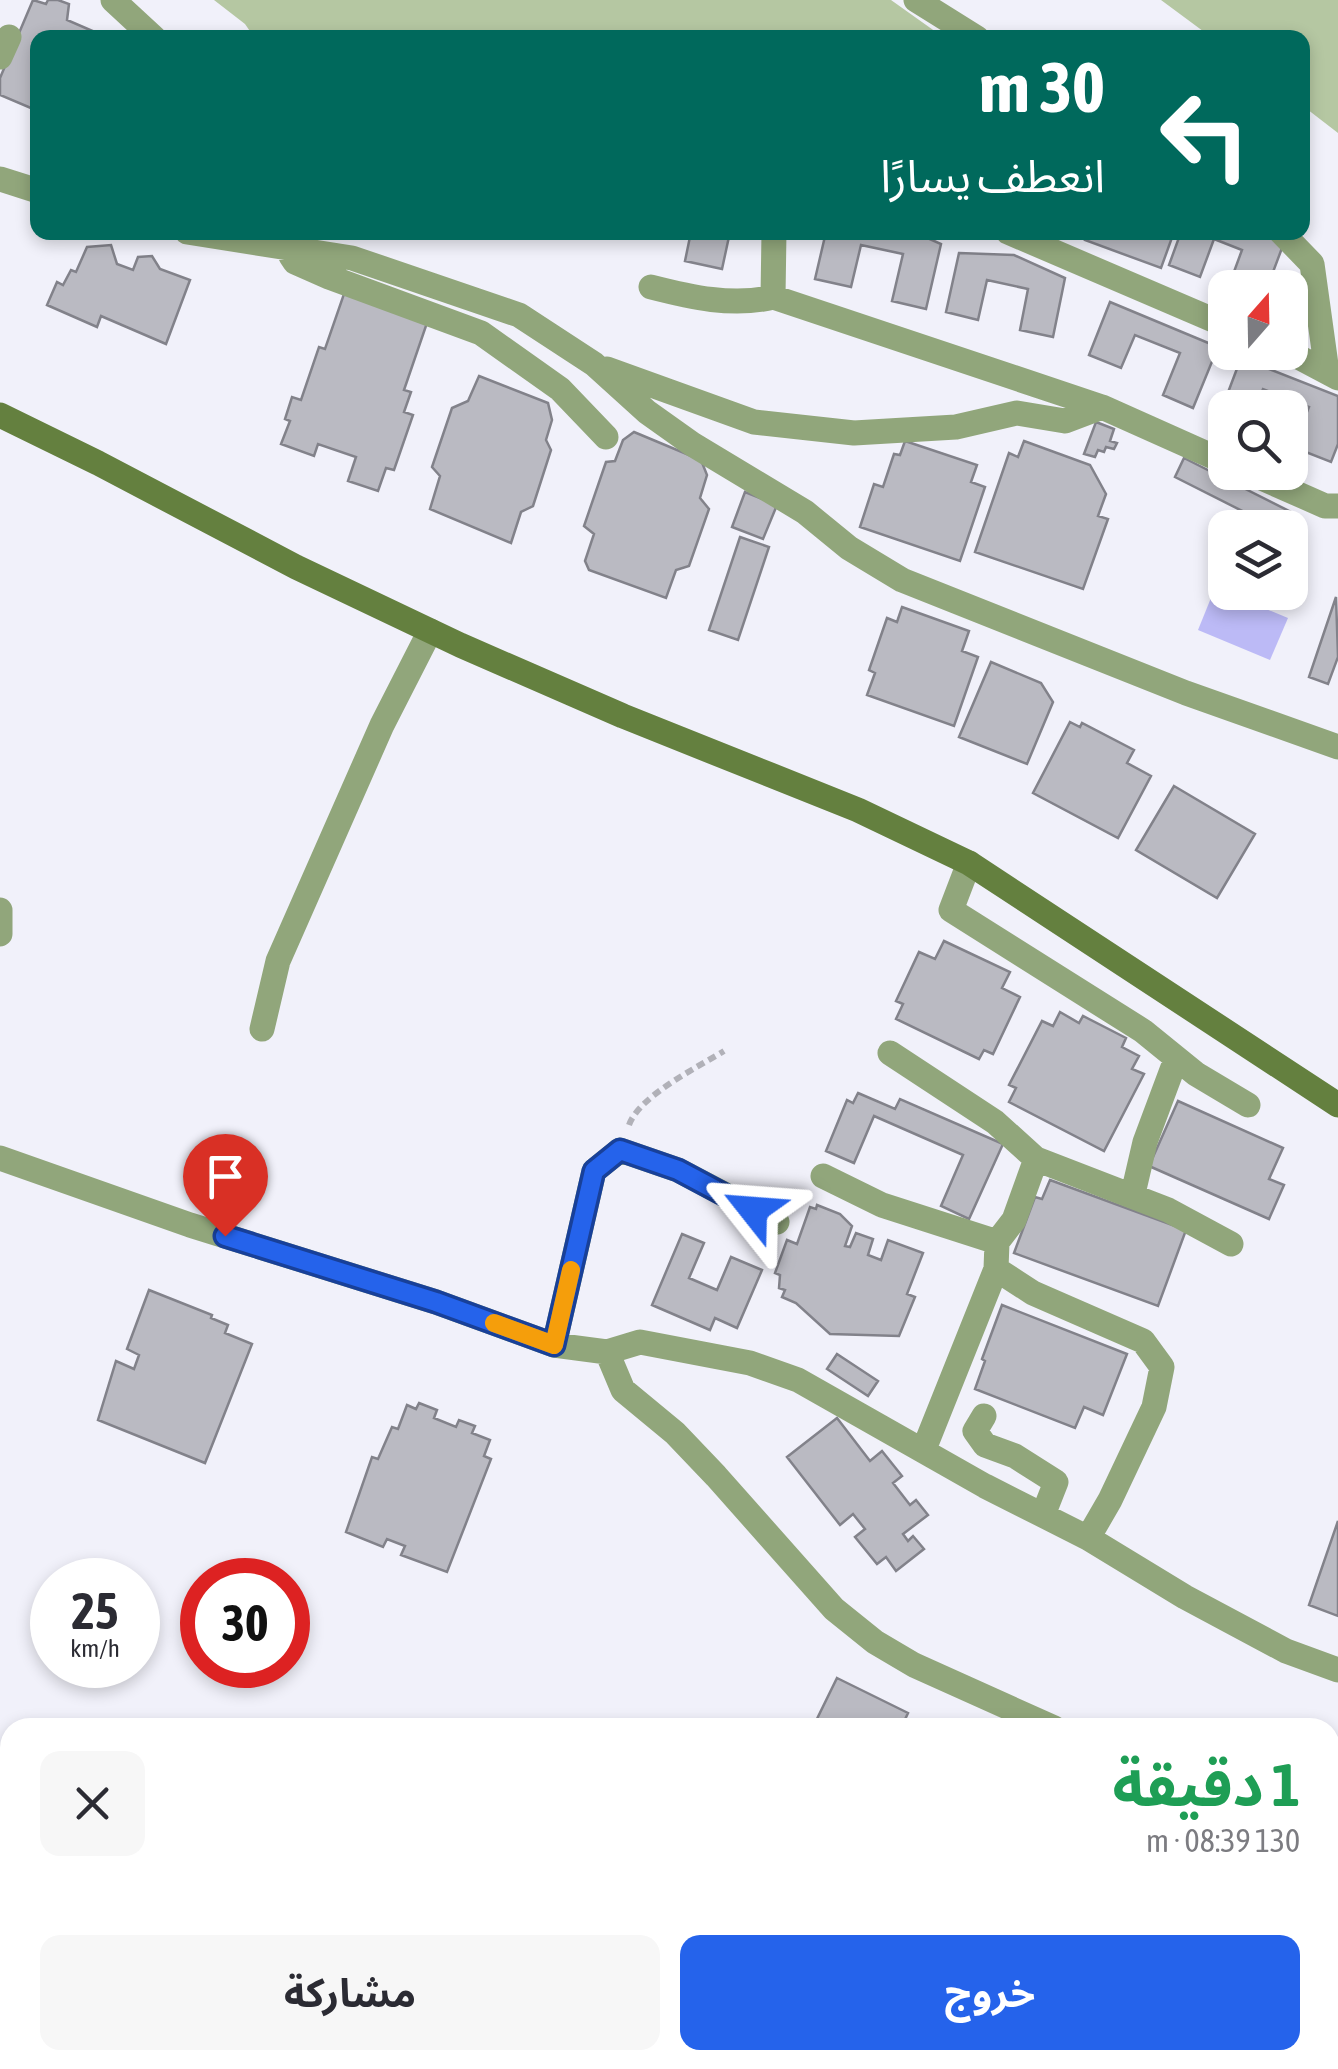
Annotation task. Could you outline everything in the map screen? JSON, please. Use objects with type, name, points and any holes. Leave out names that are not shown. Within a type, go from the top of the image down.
[{"type":"main road","points":[[0,415],[430,631],[623,716],[858,810],[968,863],[1338,1105]]},
{"type":"street","points":[[113,0],[145,30]]},
{"type":"street","points":[[916,0],[964,30]]},
{"type":"street","points":[[0,178],[30,188]]},
{"type":"street","points":[[259,240],[352,258],[519,314],[594,364],[647,412],[692,444],[805,512],[850,548],[902,580],[1186,693],[1338,748]]},
{"type":"street","points":[[773,296],[774,240]]},
{"type":"street","points":[[1027,240],[1208,318]]},
{"type":"street","points":[[1289,240],[1312,264],[1333,375]]},
{"type":"street","points":[[294,244],[295,262],[481,332],[560,389],[606,438]]},
{"type":"street","points":[[650,287],[696,298],[753,302],[773,296],[1102,407],[1208,454]]},
{"type":"street","points":[[1308,362],[1333,375]]},
{"type":"street","points":[[594,364],[754,422],[854,432],[956,427],[1017,413],[1065,421],[1102,407]]},
{"type":"street","points":[[1289,490],[1325,506],[1338,506]]},
{"type":"street","points":[[262,1029],[278,961],[382,725],[430,631]]},
{"type":"street","points":[[968,863],[952,910],[1142,1031],[1196,1074],[1248,1105]]},
{"type":"street","points":[[0,910],[0,934]]},
{"type":"street","points":[[890,1053],[995,1122],[1036,1159],[1168,1210],[1231,1244]]},
{"type":"street","points":[[1135,1185],[1145,1142],[1176,1058]]},
{"type":"street","points":[[554,1345],[594,1171],[620,1150],[678,1170],[777,1222]]},
{"type":"street","points":[[0,1158],[190,1226],[436,1302],[554,1345],[607,1352],[640,1342],[750,1363],[798,1380],[985,1486],[1088,1538],[1185,1598],[1286,1651],[1338,1670]]},
{"type":"street","points":[[924,1449],[996,1269],[997,1242],[1014,1220],[1036,1159]]},
{"type":"street","points":[[823,1176],[882,1206],[997,1242]]},
{"type":"street","points":[[996,1269],[1033,1293],[1143,1342],[1162,1367],[1154,1407],[1088,1538]]},
{"type":"street","points":[[607,1352],[623,1390],[675,1433],[834,1610],[914,1665],[1032,1718]]},
{"type":"street","points":[[984,1416],[975,1431],[984,1444],[1016,1456],[1056,1482],[1043,1515]]},
{"type":"path","points":[[620,1150],[633,1113],[724,1050]]},
{"type":"green space","points":[[214,0],[891,0],[933,30],[249,30]]},
{"type":"green space","points":[[1161,0],[1338,0],[1338,133],[1310,111],[1310,30],[1202,30]]},
{"type":"water","points":[[1208,605],[1208,610],[1269,610],[1288,618],[1270,660],[1198,630]]},
{"type":"building","points":[[33,0],[69,4],[67,20],[90,30],[30,30],[30,108],[0,95],[0,78]]},
{"type":"building","points":[[689,240],[728,240],[722,269],[685,261]]},
{"type":"building","points":[[824,240],[932,240],[941,244],[926,309],[892,301],[903,254],[861,245],[851,287],[815,279]]},
{"type":"building","points":[[1085,240],[1171,240],[1161,268]]},
{"type":"building","points":[[1178,240],[1214,240],[1200,277],[1169,265]]},
{"type":"building","points":[[1217,240],[1285,240],[1274,270],[1235,270],[1242,250]]},
{"type":"building","points":[[111,245],[117,264],[133,270],[138,257],[152,256],[160,269],[190,280],[166,344],[101,316],[97,327],[47,305],[57,282],[63,285],[71,270],[76,272],[87,247]]},
{"type":"building","points":[[959,253],[1014,255],[1065,278],[1053,337],[1020,330],[1028,289],[987,280],[978,320],[946,312]]},
{"type":"building","points":[[345,291],[428,320],[404,390],[411,392],[404,412],[413,415],[394,470],[386,468],[378,491],[348,481],[356,457],[318,444],[314,456],[281,444],[290,421],[285,419],[292,397],[301,400],[319,347],[325,349]]},
{"type":"building","points":[[1110,302],[1208,343],[1209,370],[1193,408],[1163,395],[1180,353],[1135,335],[1121,368],[1089,355]]},
{"type":"building","points":[[1236,370],[1272,370],[1338,396],[1338,444],[1331,462],[1308,453],[1308,390],[1229,390]]},
{"type":"building","points":[[479,376],[548,403],[552,420],[546,440],[551,450],[533,506],[521,512],[511,543],[430,509],[440,476],[432,467],[452,408],[468,401]]},
{"type":"building","points":[[1096,422],[1114,429],[1110,441],[1117,443],[1114,449],[1098,450],[1095,457],[1084,454]]},
{"type":"building","points":[[634,432],[701,460],[707,475],[700,498],[709,509],[689,566],[676,570],[666,598],[589,570],[585,561],[594,534],[584,526],[606,462],[615,461],[623,440]]},
{"type":"building","points":[[905,441],[977,465],[971,482],[985,487],[960,561],[860,527],[874,484],[883,487],[894,454],[900,455]]},
{"type":"building","points":[[1024,441],[1090,465],[1106,494],[1098,516],[1108,519],[1083,589],[975,552],[1009,453],[1018,457]]},
{"type":"building","points":[[1184,458],[1208,470],[1208,490],[1247,490],[1287,510],[1240,510],[1175,477]]},
{"type":"building","points":[[745,492],[777,505],[763,539],[732,527]]},
{"type":"building","points":[[740,537],[769,547],[738,640],[709,630]]},
{"type":"building","points":[[1336,597],[1338,657],[1328,684],[1309,677]]},
{"type":"building","points":[[902,607],[969,631],[962,651],[978,657],[954,726],[867,695],[875,673],[869,670],[887,618],[897,622]]},
{"type":"building","points":[[991,662],[1041,683],[1053,702],[1027,764],[959,737]]},
{"type":"building","points":[[1070,722],[1080,727],[1082,723],[1134,750],[1127,763],[1151,776],[1118,838],[1033,793]]},
{"type":"building","points":[[1174,786],[1255,834],[1217,898],[1136,850]]},
{"type":"building","points":[[944,941],[1010,972],[1002,988],[1020,997],[993,1054],[984,1050],[979,1059],[896,1019],[903,1004],[896,1001],[919,952],[935,959]]},
{"type":"building","points":[[1060,1012],[1079,1023],[1083,1016],[1126,1038],[1122,1047],[1139,1056],[1132,1069],[1144,1074],[1104,1151],[1009,1102],[1016,1088],[1009,1085],[1042,1021],[1053,1026]]},
{"type":"building","points":[[858,1093],[895,1109],[900,1099],[1003,1144],[969,1219],[941,1206],[963,1155],[874,1116],[854,1163],[826,1151],[847,1100],[853,1103]]},
{"type":"building","points":[[1178,1101],[1283,1148],[1269,1179],[1284,1185],[1269,1219],[1149,1166]]},
{"type":"building","points":[[1050,1180],[1186,1230],[1158,1306],[1014,1253],[1035,1197],[1042,1199]]},
{"type":"building","points":[[817,1205],[840,1214],[852,1226],[845,1246],[850,1247],[856,1233],[873,1239],[868,1255],[881,1260],[888,1240],[923,1253],[907,1294],[915,1297],[899,1336],[830,1334],[796,1303],[782,1297],[785,1290],[779,1288],[780,1275],[775,1273],[787,1240],[797,1244],[810,1207],[816,1209]]},
{"type":"building","points":[[682,1234],[704,1243],[689,1278],[717,1290],[731,1257],[762,1270],[737,1328],[715,1318],[710,1330],[652,1305]]},
{"type":"building","points":[[149,1290],[212,1315],[211,1318],[228,1325],[225,1333],[252,1344],[205,1463],[98,1420],[116,1361],[134,1369],[139,1355],[127,1349]]},
{"type":"building","points":[[1002,1305],[1127,1354],[1103,1415],[1084,1407],[1075,1428],[975,1389]]},
{"type":"building","points":[[837,1354],[878,1381],[868,1396],[827,1369]]},
{"type":"building","points":[[419,1403],[437,1410],[434,1418],[456,1427],[459,1420],[475,1426],[472,1433],[490,1440],[484,1456],[491,1459],[447,1572],[401,1555],[405,1546],[387,1539],[383,1547],[346,1532],[372,1457],[378,1459],[392,1427],[398,1429],[407,1405],[416,1409]]},
{"type":"building","points":[[837,1418],[870,1461],[882,1451],[902,1476],[893,1483],[910,1505],[916,1500],[928,1515],[903,1534],[908,1541],[913,1536],[924,1549],[896,1571],[886,1557],[877,1564],[855,1537],[865,1529],[853,1514],[840,1525],[787,1457]]},
{"type":"building","points":[[1338,1521],[1338,1616],[1309,1605]]},
{"type":"building","points":[[837,1678],[908,1713],[906,1718],[817,1718]]},
{"type":"slow traffic","points":[[494,1323],[554,1345],[571,1270]]},
{"type":"route","points":[[225,1236],[436,1302],[554,1345],[594,1171],[620,1150],[678,1170],[753,1210]]}]
